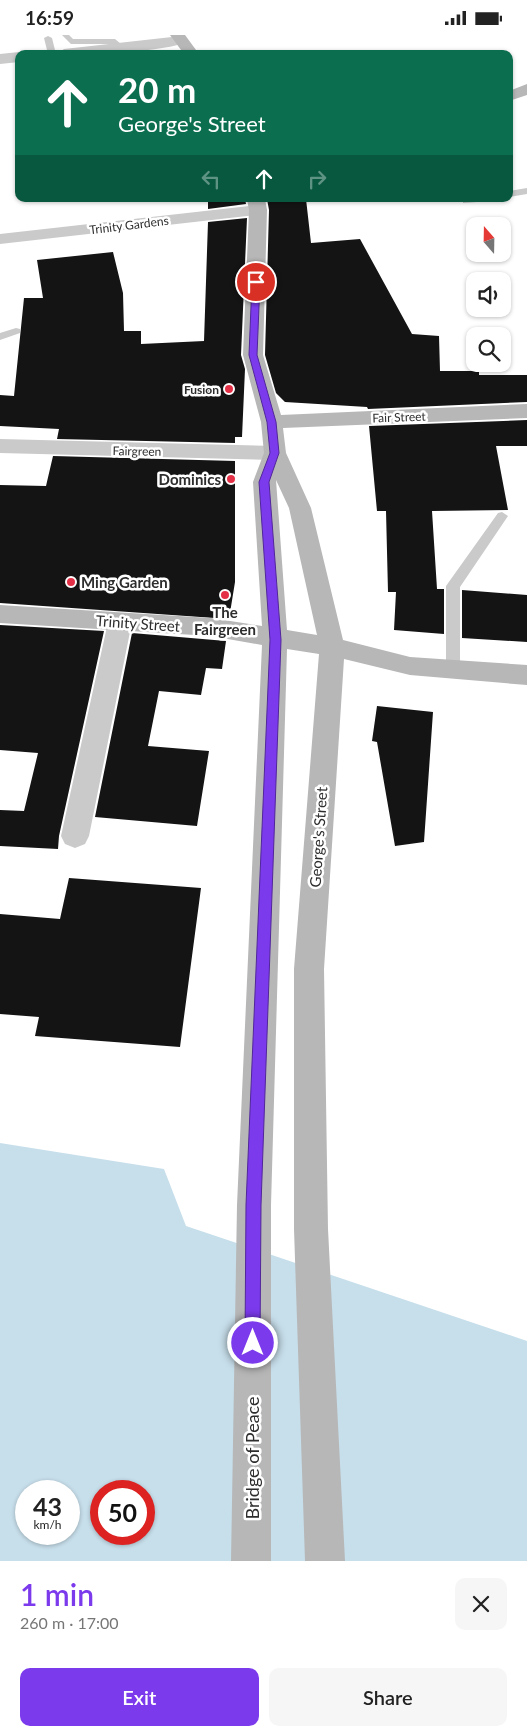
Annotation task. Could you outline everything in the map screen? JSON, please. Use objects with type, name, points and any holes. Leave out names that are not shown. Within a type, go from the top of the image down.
[{"type":"main road","points":[[179,38],[189,50]]},
{"type":"main road","points":[[513,94],[527,89]]},
{"type":"main road","name":"George's Street","points":[[257,204],[253,355],[272,422],[274,453],[300,508],[332,647],[309,969],[311,1229],[325,1561]]},
{"type":"main road","name":"Fair Street","points":[[272,422],[527,411]]},
{"type":"main road","name":"George's Street","points":[[254,1205],[276,640],[264,482],[274,453]]},
{"type":"main road","name":"Trinity Street","points":[[0,614],[211,627],[276,640],[332,647],[410,666],[527,675]]},
{"type":"main road","name":"Bridge of Peace","points":[[251,1561],[254,1205]]},
{"type":"street","points":[[111,50],[179,38]]},
{"type":"street","points":[[0,59],[15,57]]},
{"type":"street","name":"Trinity Gardens","points":[[0,239],[257,204]]},
{"type":"street","name":"Fairgreen","points":[[0,446],[274,453]]},
{"type":"street","points":[[75,836],[120,622]]},
{"type":"lane","points":[[65,36],[71,41],[115,41],[123,49]]},
{"type":"lane","points":[[48,38],[51,50]]},
{"type":"lane","points":[[513,193],[527,191]]},
{"type":"lane","points":[[0,337],[16,331]]},
{"type":"lane","points":[[453,669],[453,586],[502,516]]},
{"type":"water","points":[[0,1143],[164,1169],[186,1226],[527,1341],[527,1561],[0,1561]]},
{"type":"building","points":[[208,202],[246,202],[246,204],[208,209]]},
{"type":"building","points":[[268,202],[306,202],[311,243],[360,239],[412,334],[439,336],[440,371],[479,372],[479,375],[527,375],[527,402],[368,409],[367,407],[285,402],[276,393],[265,355],[269,210]]},
{"type":"building","points":[[247,218],[241,355],[245,369],[242,437],[235,437],[235,443],[57,439],[59,429],[0,426],[0,395],[14,396],[24,298],[43,298],[37,260],[113,252],[123,293],[124,331],[141,331],[141,344],[204,341],[208,222]]},
{"type":"building","points":[[527,420],[527,446],[496,446],[508,510],[432,511],[437,589],[444,589],[444,634],[394,630],[396,592],[388,592],[386,511],[377,511],[369,426]]},
{"type":"building","points":[[53,456],[235,461],[235,582],[229,619],[0,603],[0,485],[46,486]]},
{"type":"building","points":[[462,590],[527,595],[527,642],[462,638]]},
{"type":"building","points":[[0,625],[104,631],[59,836],[58,849],[0,846],[0,810],[24,811],[38,753],[0,750]]},
{"type":"building","points":[[132,633],[226,641],[222,669],[206,668],[201,695],[159,691],[148,746],[209,751],[197,826],[95,817]]},
{"type":"building","points":[[377,706],[433,712],[424,842],[395,846],[377,742],[372,741]]},
{"type":"building","points":[[69,878],[201,888],[180,1047],[35,1036],[39,1017],[0,1014],[0,914],[60,919]]},
{"type":"place","name":"Fusion","points":[[229,389]]},
{"type":"place","name":"Dominics","points":[[231,479]]},
{"type":"place","name":"Ming Garden","points":[[71,582]]},
{"type":"place","name":"The Fairgreen","points":[[225,595]]},
{"type":"route","points":[[253,1343],[254,1205],[276,640],[264,482],[274,453],[272,422],[253,355],[256,282]]}]
